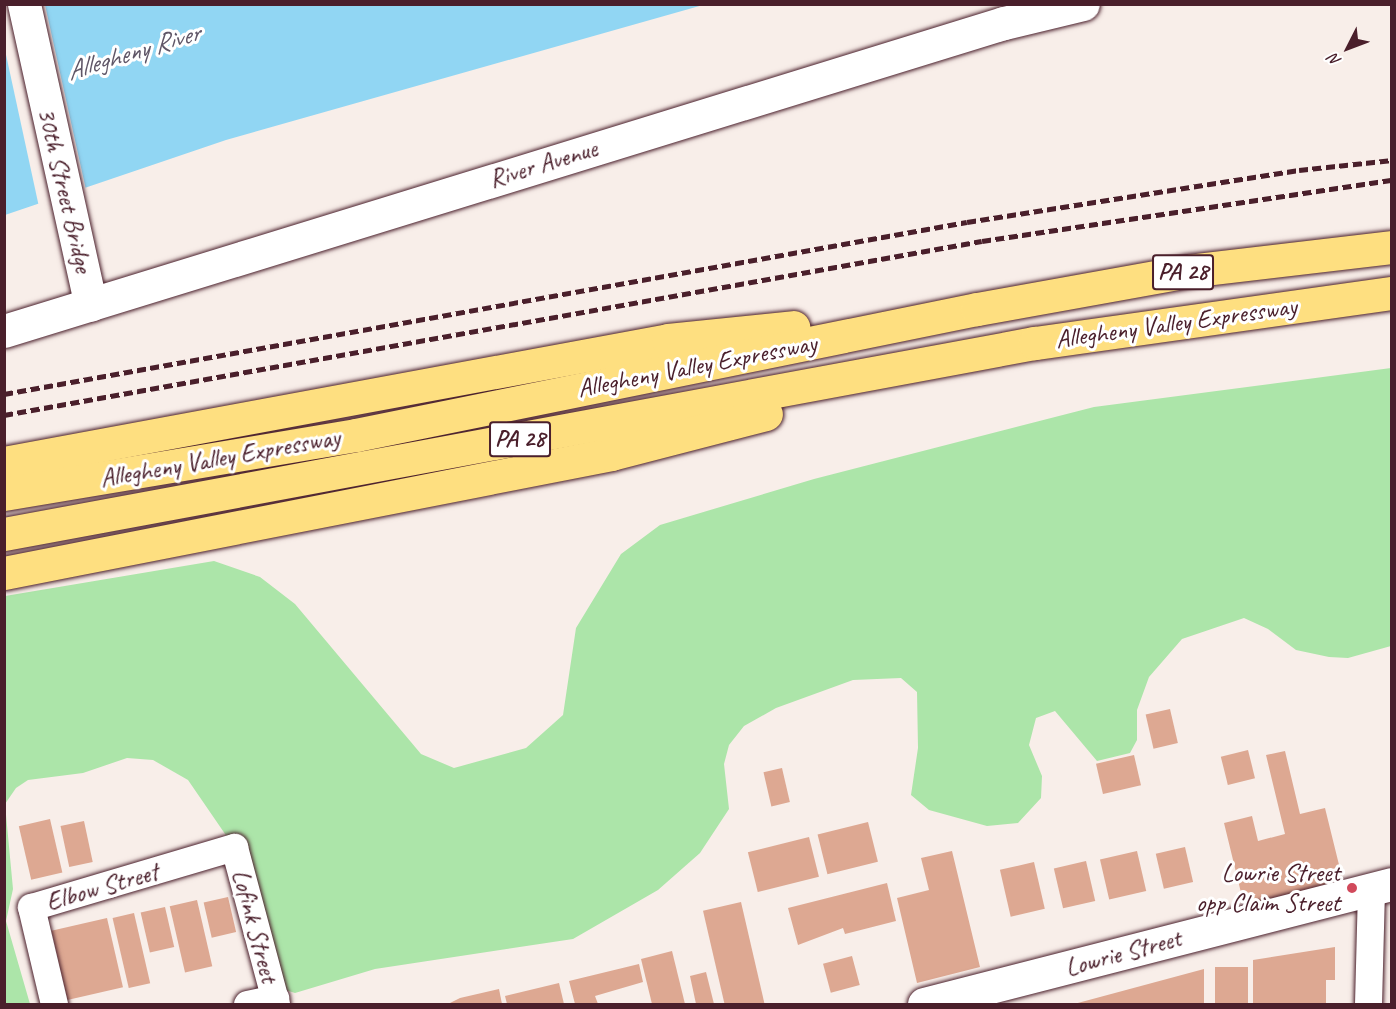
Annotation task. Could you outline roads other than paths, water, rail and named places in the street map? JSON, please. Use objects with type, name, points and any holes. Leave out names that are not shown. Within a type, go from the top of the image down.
[{"type":"highway","name":"Allegheny Valley Expressway","points":[[4,494],[356,435],[977,309],[1188,271],[1392,247]]},
{"type":"highway","name":"Allegheny Valley Expressway","points":[[4,534],[1035,343],[1392,293]]},
{"type":"highway","points":[[4,463],[668,340],[977,309]]},
{"type":"highway","points":[[4,573],[611,454],[1035,343]]},
{"type":"street","name":"30th Street Bridge","points":[[24,4],[91,305]]},
{"type":"street","name":"River Avenue","points":[[4,331],[1004,23],[1083,4]]},
{"type":"street","name":"Lofink Street","points":[[234,847],[276,1001]]},
{"type":"street","name":"Elbow Street","points":[[54,1005],[31,907],[234,847]]},
{"type":"street","points":[[1368,1005],[1381,886]]},
{"type":"street","name":"Lowrie Street","points":[[924,1005],[996,995],[1381,886]]},
{"type":"street","points":[[247,1005],[276,1001]]},
{"type":"water","name":"Allegheny River","points":[[4,5],[703,5],[226,140],[5,215]]},
{"type":"railway","points":[[4,394],[967,222],[1299,170],[1392,160]]},
{"type":"railway","points":[[4,415],[982,241],[1392,180]]},
{"type":"place","name":"Lowrie Street opp Claim Street","points":[[1352,888]]}]
